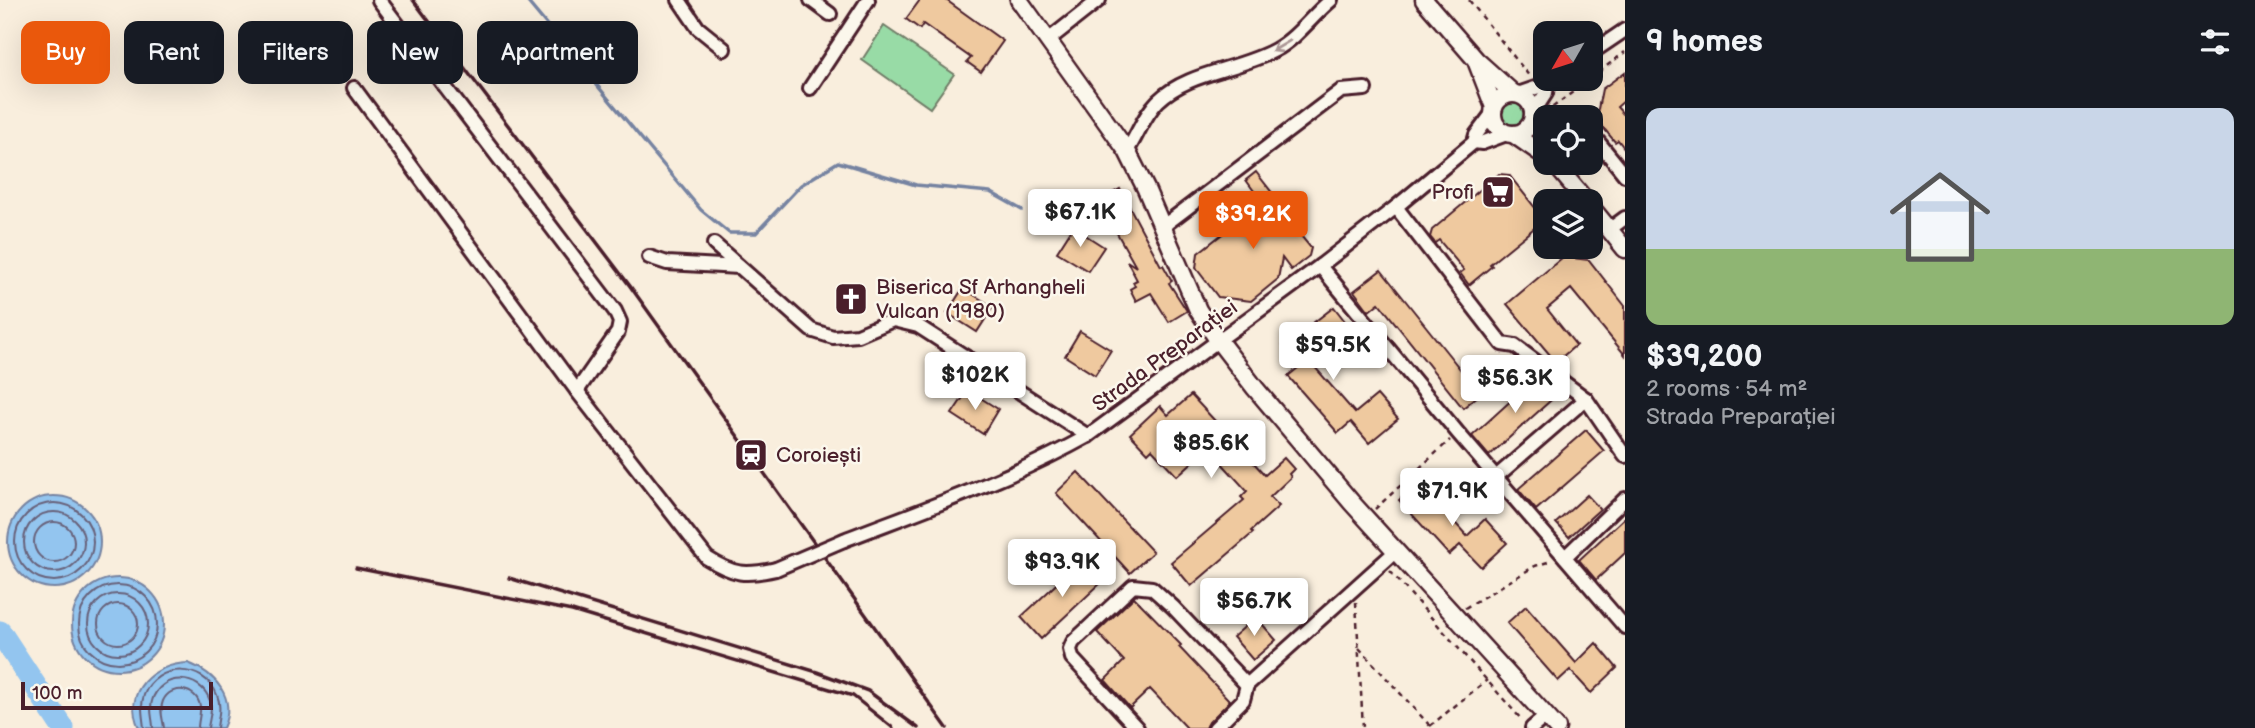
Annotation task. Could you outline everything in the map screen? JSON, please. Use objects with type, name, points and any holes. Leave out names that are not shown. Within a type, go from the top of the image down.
[{"type":"main road","points":[[1019,0],[1127,151],[1198,310],[1218,340],[1294,436],[1552,722]]},
{"type":"main road","points":[[1424,0],[1476,60],[1516,94],[1528,100],[1533,114],[1525,130],[1511,133]]},
{"type":"main road","points":[[1476,60],[1494,109],[1496,124],[1533,148]]},
{"type":"main road","points":[[1494,109],[1503,97],[1516,94]]},
{"type":"main road","points":[[1564,175],[1576,189]]},
{"type":"main road","points":[[1603,221],[1625,249]]},
{"type":"street","points":[[379,0],[607,300],[620,322],[618,332],[577,391]]},
{"type":"street","points":[[679,0],[698,28],[724,49]]},
{"type":"street","points":[[811,0],[830,14]]},
{"type":"street","points":[[810,88],[867,0]]},
{"type":"street","points":[[1047,41],[1099,0]]},
{"type":"street","points":[[1127,151],[1146,116],[1171,90],[1274,51],[1291,39],[1331,0]]},
{"type":"street","points":[[1603,44],[1619,32],[1625,21]]},
{"type":"street","name":"Strada Preparației","points":[[354,88],[577,391],[707,558],[724,569],[748,575],[776,569],[977,489],[1052,456],[1088,436],[1396,207],[1474,142],[1494,109]]},
{"type":"street","points":[[1162,227],[1341,91],[1365,89]]},
{"type":"street","points":[[1516,94],[1533,89]]},
{"type":"street","name":"Strada Preparației","points":[[1474,142],[1511,133]]},
{"type":"street","points":[[1603,148],[1625,175]]},
{"type":"street","points":[[1396,207],[1502,344],[1515,345],[1586,399],[1625,456]]},
{"type":"street","points":[[1610,229],[1625,218]]},
{"type":"street","points":[[714,244],[811,330],[833,337],[858,335],[893,320],[918,326],[1088,436]]},
{"type":"street","points":[[649,257],[667,263],[739,267]]},
{"type":"street","points":[[1320,266],[1458,433],[1625,626]]},
{"type":"street","points":[[1496,477],[1586,399]]},
{"type":"street","points":[[1565,557],[1625,499]]},
{"type":"street","points":[[1215,728],[1243,700],[1247,685],[1396,551]]},
{"type":"street","points":[[1137,728],[1072,658],[1070,649],[1073,642],[1133,586],[1152,588],[1159,594],[1247,685]]},
{"type":"street","points":[[1531,728],[1552,722]]},
{"type":"path","points":[[1469,0],[1533,69]]},
{"type":"path","points":[[1603,69],[1625,52]]},
{"type":"path","points":[[1556,105],[1574,91]]},
{"type":"path","points":[[1365,517],[1458,433]]},
{"type":"path","points":[[1454,615],[1535,566],[1565,557]]},
{"type":"path","points":[[1383,563],[1531,728]]},
{"type":"path","points":[[1355,588],[1363,728]]},
{"type":"path","points":[[1359,648],[1431,727],[1487,680]]},
{"type":"green space","points":[[884,26],[954,74],[930,108],[862,60]]},
{"type":"green space","points":[[1513,101],[1524,108],[1525,113],[1518,124],[1513,125],[1502,118],[1501,113],[1508,102]]},
{"type":"water","points":[[54,496],[72,499],[87,509],[97,524],[100,542],[97,560],[87,575],[72,585],[54,588],[36,585],[21,575],[11,560],[8,542],[11,524],[21,509],[36,499]]},
{"type":"water","points":[[118,578],[136,581],[151,591],[161,606],[164,624],[161,642],[151,657],[136,667],[118,670],[100,667],[85,657],[75,642],[72,624],[75,606],[85,591],[100,581]]},
{"type":"water","points":[[188,663],[207,673],[221,688],[227,707],[223,728],[139,728],[135,702],[144,682],[163,668]]},
{"type":"building","points":[[920,0],[946,0],[1003,41],[981,72],[967,62],[971,58],[923,24],[920,29],[906,19]]},
{"type":"building","points":[[1625,72],[1625,100],[1617,107],[1625,116],[1625,149],[1603,127],[1603,105],[1599,105],[1603,88]]},
{"type":"building","points":[[1256,172],[1304,234],[1301,236],[1311,248],[1309,256],[1291,270],[1282,258],[1278,279],[1251,301],[1218,297],[1196,268],[1198,253],[1226,231],[1219,222],[1228,215],[1234,224],[1253,226],[1270,213],[1246,180]]},
{"type":"building","points":[[1499,174],[1509,175],[1533,205],[1533,229],[1469,285],[1460,273],[1464,270],[1439,240],[1435,243],[1430,237],[1432,230]]},
{"type":"building","points":[[1120,189],[1161,266],[1163,265],[1172,281],[1169,283],[1187,311],[1169,322],[1151,293],[1136,301],[1130,289],[1135,286],[1133,282],[1137,280],[1127,261],[1136,267],[1099,201]]},
{"type":"building","points":[[1073,227],[1104,247],[1088,271],[1057,252]]},
{"type":"building","points":[[1561,259],[1589,260],[1625,306],[1625,355],[1571,289],[1547,309],[1576,345],[1556,362],[1507,304]]},
{"type":"building","points":[[1381,270],[1480,394],[1463,408],[1379,303],[1369,311],[1354,291]]},
{"type":"building","points":[[963,288],[993,307],[977,332],[947,313]]},
{"type":"building","points":[[1334,307],[1348,325],[1306,357],[1355,413],[1377,395],[1398,419],[1369,443],[1351,422],[1338,433],[1288,376],[1299,367],[1283,346]]},
{"type":"building","points":[[1080,331],[1111,350],[1095,375],[1065,356]]},
{"type":"building","points":[[1539,375],[1560,392],[1489,456],[1472,436]]},
{"type":"building","points":[[968,390],[998,409],[983,434],[952,414]]},
{"type":"building","points":[[1191,395],[1265,475],[1284,458],[1294,469],[1289,474],[1291,477],[1270,497],[1279,506],[1251,531],[1253,533],[1191,586],[1171,562],[1244,500],[1241,497],[1247,491],[1208,448],[1177,476],[1152,449],[1148,453],[1130,434],[1160,406],[1168,415]]},
{"type":"building","points":[[1586,430],[1604,451],[1536,510],[1518,489]]},
{"type":"building","points":[[1078,472],[1153,552],[1130,573],[1056,493]]},
{"type":"building","points":[[1418,482],[1467,536],[1485,519],[1507,543],[1481,567],[1460,545],[1449,555],[1399,500]]},
{"type":"building","points":[[1587,495],[1600,509],[1569,537],[1556,523]]},
{"type":"building","points":[[1625,517],[1625,553],[1596,580],[1579,560]]},
{"type":"building","points":[[1082,560],[1103,581],[1041,639],[1021,617]]},
{"type":"building","points":[[1134,597],[1230,701],[1206,728],[1187,728],[1150,689],[1130,708],[1105,680],[1124,661],[1097,632]]},
{"type":"building","points":[[1526,606],[1576,663],[1596,643],[1617,668],[1591,693],[1570,670],[1558,681],[1507,623]]},
{"type":"building","points":[[1256,617],[1276,640],[1253,660],[1233,637]]},
{"type":"waterway","points":[[526,0],[701,210],[729,233],[756,233],[801,185],[838,162],[916,185],[990,192],[1022,210]]},
{"type":"waterway","points":[[0,632],[63,728]]},
{"type":"railway","points":[[413,0],[630,286],[947,728]]},
{"type":"railway","points":[[356,568],[572,611],[853,696],[893,728]]},
{"type":"railway","points":[[509,578],[817,672],[868,691],[918,728]]},
{"type":"place","name":"Profi","points":[[1498,192]]},
{"type":"place","name":"Biserica Sf Arhangheli Vulcan (1980)","points":[[851,299]]},
{"type":"place","name":"Coroiești","points":[[751,455]]}]
